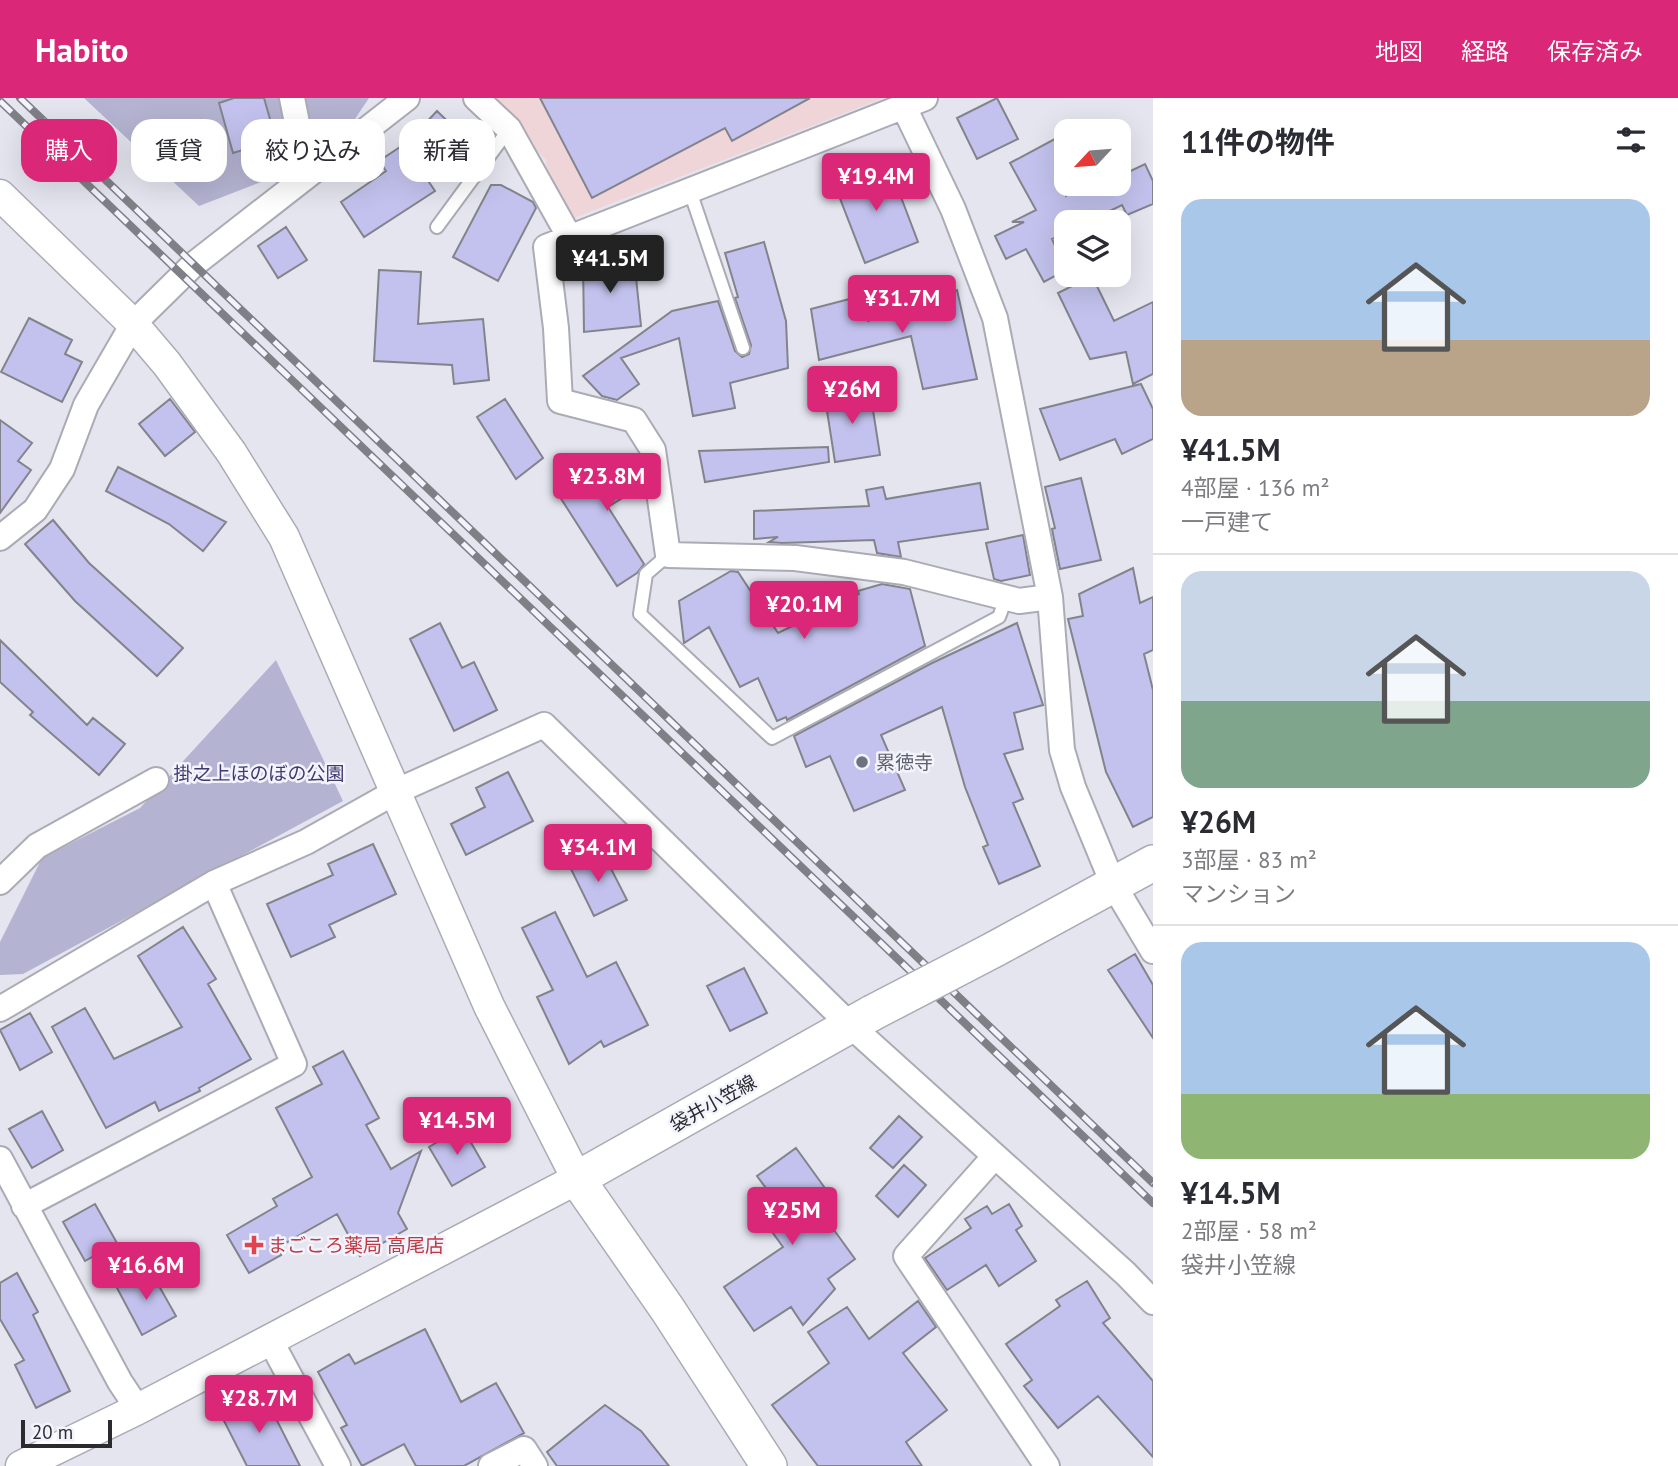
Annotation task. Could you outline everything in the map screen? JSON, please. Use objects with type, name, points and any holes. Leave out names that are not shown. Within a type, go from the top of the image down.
[{"type":"main road","name":"袋井小笠線","points":[[577,1179],[861,1019],[1153,863]]},
{"type":"main road","points":[[577,1179],[668,1310],[769,1466]]},
{"type":"street","points":[[292,98],[296,119]]},
{"type":"street","points":[[379,119],[407,98]]},
{"type":"street","points":[[476,98],[509,129],[570,238]]},
{"type":"street","points":[[1050,597],[1019,601],[904,572],[795,558],[668,555],[653,450],[635,420],[560,401],[556,328],[546,247],[914,103],[995,318],[1050,597],[1062,750],[1073,787],[1113,884],[1153,951]]},
{"type":"street","points":[[0,538],[35,510],[62,469],[86,405],[133,324],[180,275],[296,182]]},
{"type":"street","points":[[0,195],[133,324],[206,416],[284,537],[489,1006],[577,1179],[268,1338],[138,1409],[21,1466]]},
{"type":"street","points":[[0,1009],[214,883],[306,842],[397,791],[544,725],[861,1019],[995,1156],[1153,1302]]},
{"type":"street","points":[[0,881],[37,846],[156,780]]},
{"type":"street","points":[[24,1206],[294,1064],[214,883]]},
{"type":"street","points":[[995,1156],[906,1256],[1047,1466]]},
{"type":"street","points":[[0,1159],[120,1382],[138,1409]]},
{"type":"street","points":[[268,1338],[338,1466]]},
{"type":"street","points":[[491,1466],[524,1449],[535,1466]]},
{"type":"lane","points":[[437,227],[509,129]]},
{"type":"lane","points":[[690,191],[743,348]]},
{"type":"lane","points":[[668,555],[646,574],[640,614],[772,738],[999,617],[1006,598]]},
{"type":"shaded area","points":[[485,98],[884,98],[548,228],[546,160]]},
{"type":"green space","points":[[84,98],[369,98],[355,119],[241,119],[241,182],[261,182],[199,206],[173,182],[227,182],[227,119],[131,119],[131,142],[117,129],[117,119],[106,119]]},
{"type":"green space","name":"掛之上ほのぼの公園","points":[[276,660],[343,801],[23,974],[0,975],[0,942],[42,858],[140,808]]},
{"type":"building","points":[[234,98],[264,98],[270,119],[241,119],[241,151],[233,153],[227,132],[227,119],[223,119],[219,103]]},
{"type":"building","points":[[540,98],[810,98],[732,141],[725,128],[592,198]]},
{"type":"building","points":[[997,98],[1018,139],[977,159],[957,118]]},
{"type":"building","points":[[437,111],[445,119],[430,119]]},
{"type":"building","points":[[1054,139],[1054,196],[1131,196],[1131,171],[1145,164],[1153,181],[1153,204],[1131,213],[1131,210],[1124,210],[1122,205],[1112,210],[1054,210],[1054,277],[1044,282],[1026,249],[1006,259],[995,236],[1024,222],[1012,222],[1036,210],[1010,163]]},
{"type":"building","points":[[399,148],[399,182],[429,182],[435,191],[364,237],[341,202],[370,182],[385,182],[385,157]]},
{"type":"building","points":[[888,163],[918,242],[865,263],[834,183]]},
{"type":"building","points":[[491,185],[501,185],[533,202],[536,208],[498,281],[453,257]]},
{"type":"building","points":[[286,227],[307,260],[278,278],[258,246]]},
{"type":"building","points":[[764,242],[786,321],[788,368],[730,383],[735,408],[693,416],[679,338],[621,358],[639,384],[617,400],[602,396],[583,376],[672,311],[718,301],[735,351],[742,357],[749,354],[751,345],[735,298],[738,297],[725,253]]},
{"type":"building","points":[[634,258],[641,326],[584,332],[583,261]]},
{"type":"building","points":[[379,270],[421,272],[418,324],[483,319],[489,380],[454,384],[452,365],[374,361]]},
{"type":"building","points":[[1070,287],[1097,287],[1114,321],[1153,302],[1153,374],[1133,384],[1126,352],[1090,359],[1058,293]]},
{"type":"building","points":[[957,290],[977,379],[923,389],[911,336],[819,360],[811,309],[861,296],[868,321]]},
{"type":"building","points":[[29,318],[72,340],[65,354],[82,362],[62,402],[1,372]]},
{"type":"building","points":[[1141,384],[1153,409],[1153,439],[1122,454],[1115,439],[1060,460],[1040,409]]},
{"type":"building","points":[[870,391],[880,455],[835,462],[825,398]]},
{"type":"building","points":[[170,399],[195,432],[165,456],[139,424]]},
{"type":"building","points":[[505,399],[543,458],[516,479],[477,417]]},
{"type":"building","points":[[0,420],[32,443],[18,461],[31,470],[0,513]]},
{"type":"building","points":[[828,447],[829,462],[705,482],[699,451]]},
{"type":"building","points":[[619,454],[633,454],[640,465],[643,485],[608,507],[644,564],[637,573],[617,586],[558,494]]},
{"type":"building","points":[[118,467],[226,522],[203,551],[169,524],[106,491]]},
{"type":"building","points":[[1081,478],[1101,560],[1060,569],[1052,529],[1055,528],[1045,487]]},
{"type":"building","points":[[980,483],[988,529],[898,542],[901,557],[877,553],[874,540],[782,543],[769,542],[778,537],[754,539],[754,511],[869,506],[866,490],[883,487],[886,499]]},
{"type":"building","points":[[53,520],[89,563],[183,648],[157,676],[75,601],[25,544]]},
{"type":"building","points":[[1023,535],[1030,575],[1001,581],[994,579],[986,543]]},
{"type":"building","points":[[1133,568],[1140,603],[1153,597],[1153,650],[1144,654],[1153,690],[1153,817],[1133,827],[1106,772],[1068,619],[1083,616],[1079,594]]},
{"type":"building","points":[[731,571],[738,572],[778,633],[859,594],[858,591],[882,584],[910,589],[925,646],[787,720],[786,717],[777,721],[758,678],[740,687],[709,627],[684,643],[679,601]]},
{"type":"building","points":[[440,623],[462,668],[474,662],[497,710],[454,731],[410,639]]},
{"type":"building","points":[[1017,623],[1043,705],[1014,713],[1023,749],[1004,754],[1023,799],[1013,803],[1040,866],[999,884],[983,847],[988,845],[965,787],[942,707],[881,735],[905,790],[854,811],[830,756],[806,767],[794,736],[930,664]]},
{"type":"building","points":[[0,640],[87,725],[93,718],[125,744],[99,775],[30,715],[33,712],[0,682]]},
{"type":"building","points":[[508,772],[533,821],[466,855],[451,824],[485,807],[476,788]]},
{"type":"building","points":[[373,844],[396,894],[329,925],[335,937],[291,957],[267,904],[333,875],[328,864]]},
{"type":"building","points":[[602,851],[627,900],[594,916],[570,867]]},
{"type":"building","points":[[555,912],[587,977],[616,962],[648,1025],[604,1047],[601,1041],[569,1064],[537,997],[553,990],[522,928]]},
{"type":"building","points":[[183,927],[216,979],[208,984],[251,1059],[199,1088],[200,1091],[159,1111],[155,1102],[106,1128],[52,1027],[85,1008],[114,1059],[182,1027],[138,956]]},
{"type":"building","points":[[1135,954],[1153,985],[1153,1038],[1108,970]]},
{"type":"building","points":[[744,968],[767,1013],[730,1031],[707,986]]},
{"type":"building","points":[[30,1013],[52,1052],[20,1070],[0,1030]]},
{"type":"building","points":[[343,1051],[379,1118],[366,1125],[391,1169],[421,1151],[398,1213],[407,1229],[360,1256],[337,1214],[277,1248],[281,1255],[249,1273],[227,1235],[277,1206],[273,1199],[312,1177],[276,1108],[322,1084],[313,1067]]},
{"type":"building","points":[[42,1111],[63,1150],[32,1168],[9,1129]]},
{"type":"building","points":[[899,1116],[922,1137],[893,1168],[870,1148]]},
{"type":"building","points":[[462,1127],[485,1167],[452,1186],[429,1147]]},
{"type":"building","points":[[796,1148],[835,1202],[821,1212],[855,1259],[828,1279],[835,1289],[803,1325],[791,1307],[754,1331],[724,1287],[783,1247],[754,1207],[771,1195],[757,1176]]},
{"type":"building","points":[[904,1165],[926,1185],[898,1217],[876,1196]]},
{"type":"building","points":[[95,1204],[117,1243],[85,1261],[63,1222]]},
{"type":"building","points":[[1009,1204],[1022,1226],[1016,1230],[1036,1261],[999,1286],[986,1265],[947,1290],[925,1258],[971,1228],[965,1219],[987,1206],[992,1214]]},
{"type":"building","points":[[150,1270],[176,1316],[142,1335],[117,1288]]},
{"type":"building","points":[[17,1273],[38,1312],[33,1315],[70,1391],[36,1408],[15,1365],[24,1360],[0,1319],[0,1283]]},
{"type":"building","points":[[1087,1281],[1110,1318],[1103,1323],[1153,1381],[1153,1457],[1098,1396],[1058,1428],[1024,1386],[1032,1380],[1006,1344],[1060,1306],[1056,1300]]},
{"type":"building","points":[[918,1301],[936,1327],[903,1353],[947,1410],[906,1442],[922,1466],[818,1466],[772,1405],[829,1363],[808,1332],[847,1307],[869,1339]]},
{"type":"building","points":[[425,1329],[461,1402],[496,1383],[524,1433],[464,1466],[416,1466],[404,1444],[362,1466],[341,1428],[347,1425],[318,1372],[349,1354],[355,1364]]},
{"type":"building","points":[[263,1393],[300,1466],[247,1466],[221,1415]]},
{"type":"building","points":[[605,1405],[641,1431],[669,1466],[557,1466],[547,1452]]},
{"type":"railway","points":[[20,98],[1153,1183]]},
{"type":"railway","points":[[0,101],[1153,1203]]},
{"type":"place","name":"累徳寺","points":[[862,762]]},
{"type":"place","name":"まごころ薬局 高尾店","points":[[254,1245]]}]
